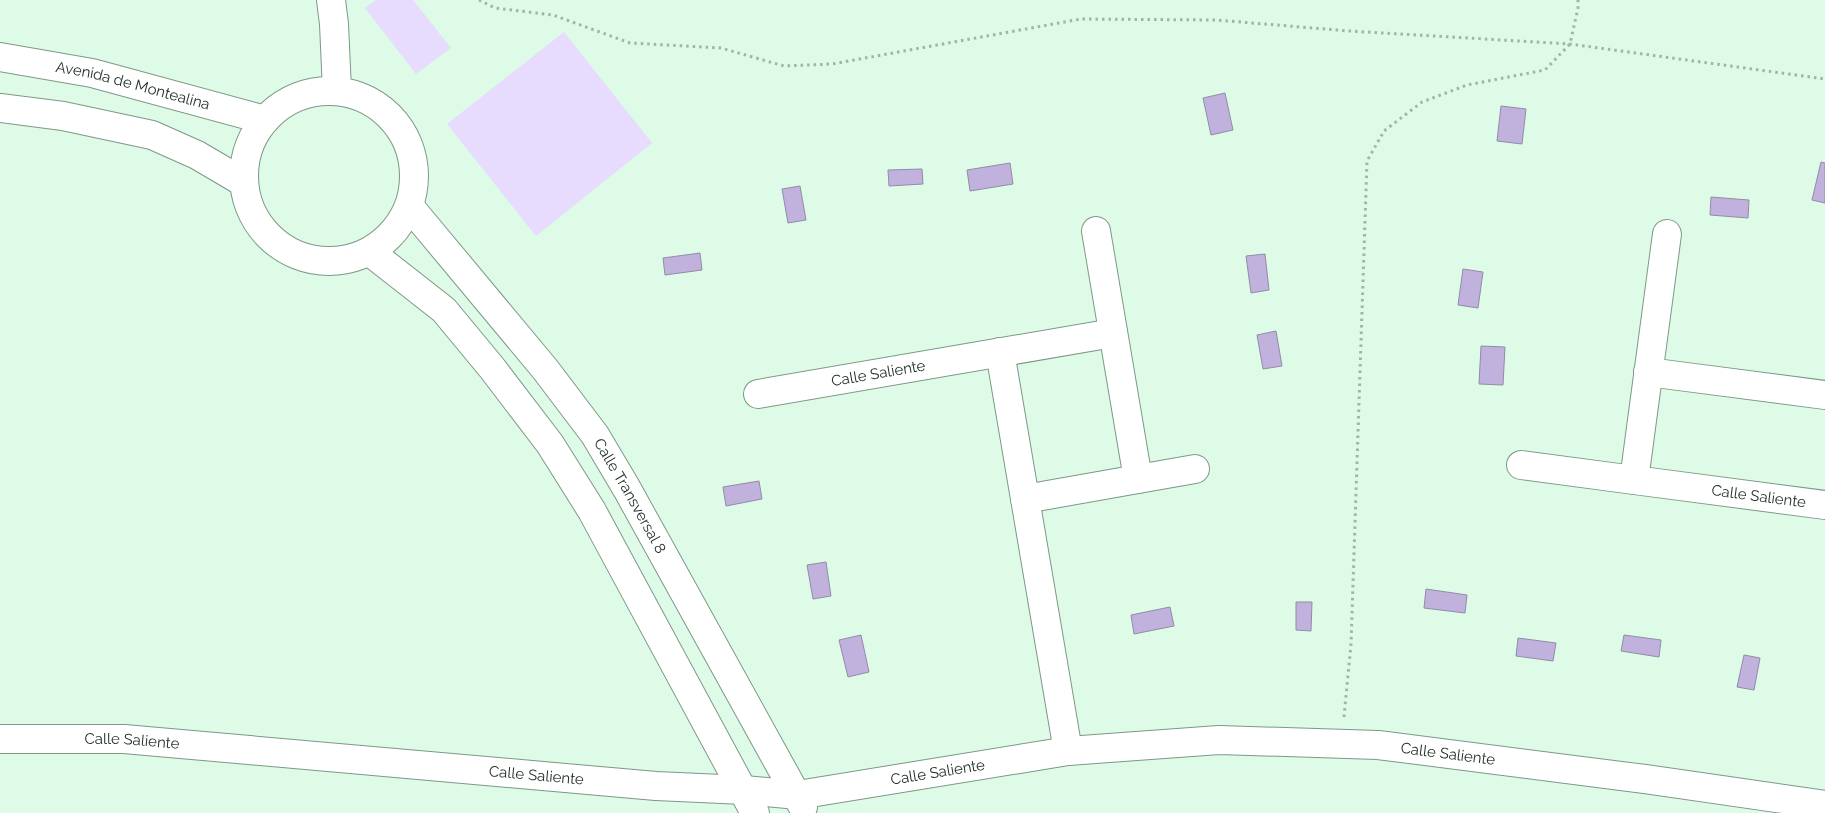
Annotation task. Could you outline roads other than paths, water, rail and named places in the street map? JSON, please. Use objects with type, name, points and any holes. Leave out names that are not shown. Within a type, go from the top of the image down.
[{"type":"street","points":[[331,0],[338,91]]},
{"type":"street","name":"Avenida de Montealina","points":[[0,57],[92,73],[265,120]]},
{"type":"street","points":[[338,91],[375,103],[402,131],[415,168],[410,207],[394,233],[370,252],[337,262],[302,258],[273,242],[252,215],[243,182],[245,159],[252,138],[265,120],[286,102],[311,92],[338,91]]},
{"type":"street","points":[[0,108],[63,116],[152,135],[197,155],[243,182]]},
{"type":"street","name":"Calle Transversal 8","points":[[410,207],[545,369],[595,435],[802,804]]},
{"type":"street","points":[[1096,231],[1138,479]]},
{"type":"street","points":[[1634,480],[1667,234]]},
{"type":"street","points":[[370,252],[444,310],[492,368],[550,444],[592,511],[749,801]]},
{"type":"street","name":"Calle Saliente","points":[[758,394],[1113,333]]},
{"type":"street","points":[[1000,352],[1068,751]]},
{"type":"street","points":[[1648,372],[1825,395]]},
{"type":"street","name":"Calle Saliente","points":[[1521,465],[1825,505]]},
{"type":"street","points":[[1025,498],[1194,469]]},
{"type":"street","name":"Calle Saliente","points":[[0,739],[124,739],[656,786],[749,801],[802,804],[1068,751],[1219,740],[1378,745],[1636,777],[1825,805]]}]
